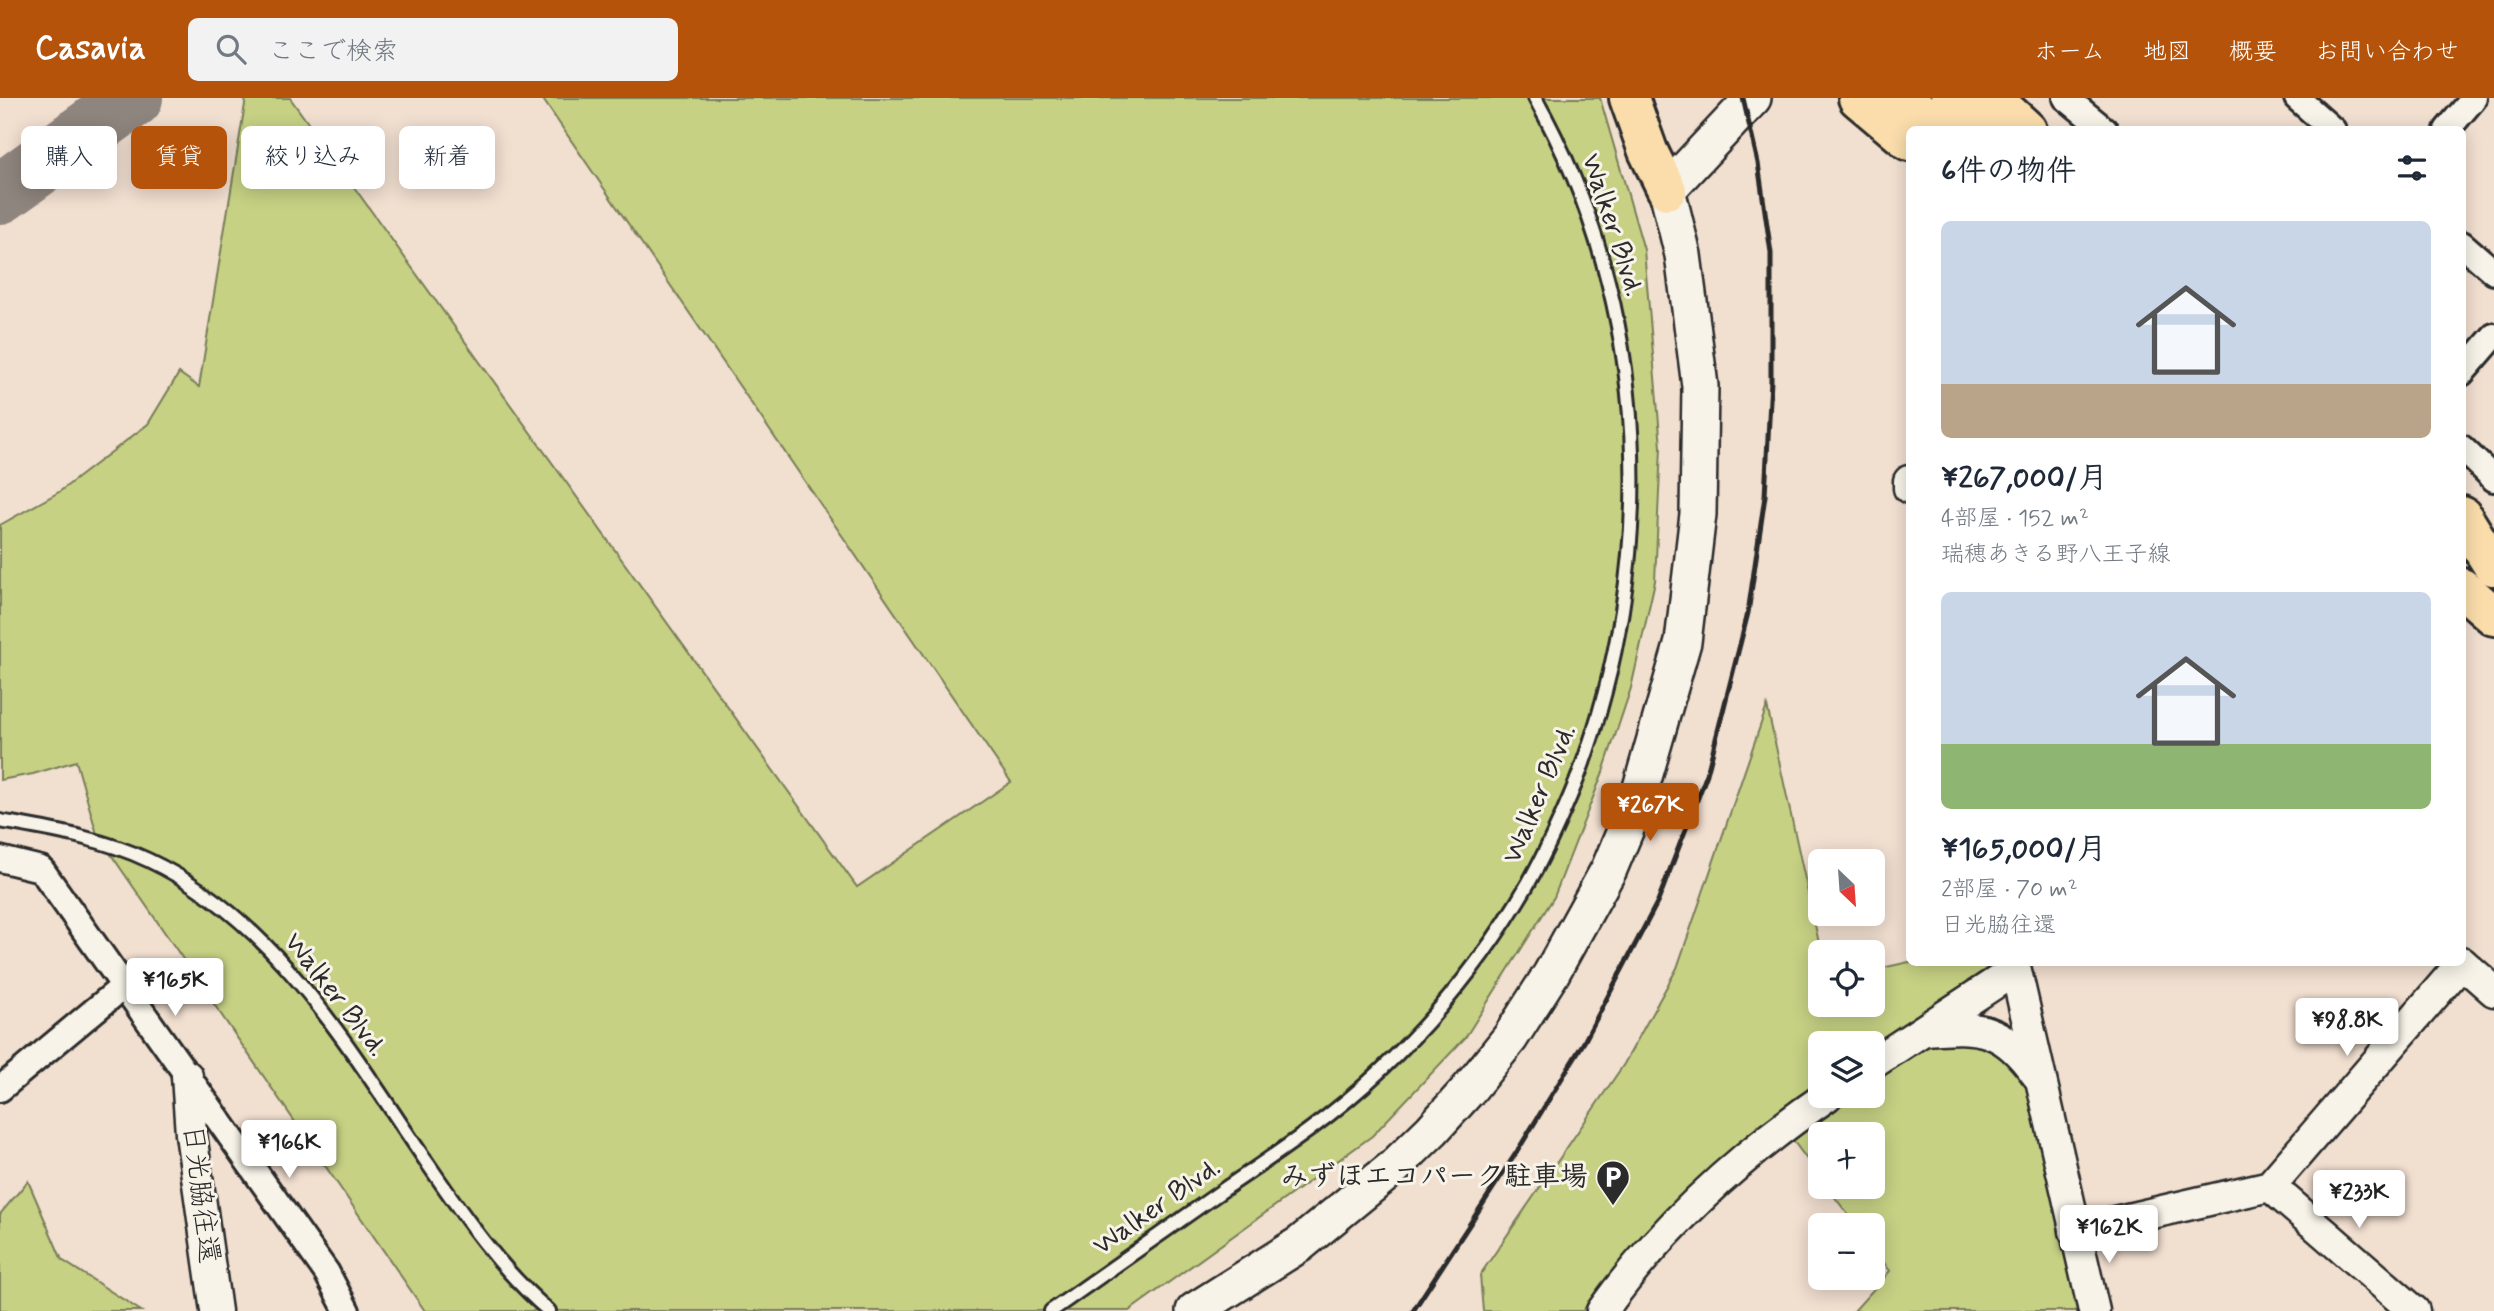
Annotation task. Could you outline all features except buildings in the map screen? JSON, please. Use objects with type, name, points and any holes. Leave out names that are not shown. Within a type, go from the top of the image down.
[{"type":"highway","points":[[1629,98],[1648,151],[1667,190]]},
{"type":"highway","points":[[1643,98],[1657,136],[1667,190]]},
{"type":"highway","points":[[1858,98],[1906,138]]},
{"type":"highway","points":[[1904,98],[1936,126]]},
{"type":"highway","points":[[1950,98],[1982,126]]},
{"type":"highway","points":[[1992,98],[2023,126]]},
{"type":"highway","points":[[2466,523],[2493,567]]},
{"type":"highway","points":[[2466,543],[2493,567]]},
{"type":"highway","points":[[2466,591],[2494,615]]},
{"type":"highway","points":[[2466,615],[2494,637]]},
{"type":"main road","points":[[1194,1311],[1300,1244],[1394,1167],[1432,1130],[1510,1038],[1551,974],[1609,869],[1636,805],[1683,642],[1698,514],[1699,373],[1683,255],[1667,190],[1753,98]]},
{"type":"street","points":[[2066,98],[2100,126]]},
{"type":"street","points":[[2297,98],[2328,126]]},
{"type":"street","points":[[2450,126],[2474,98]]},
{"type":"street","points":[[2466,248],[2494,272]]},
{"type":"street","points":[[2466,368],[2494,336]]},
{"type":"street","points":[[2466,452],[2494,479]]},
{"type":"street","points":[[0,859],[41,869],[327,1273],[347,1311]]},
{"type":"street","points":[[1885,1056],[1925,1031],[2014,966],[2094,1311]]},
{"type":"street","points":[[2075,1231],[2270,1186],[2458,966]]},
{"type":"street","points":[[2465,966],[2494,991]]},
{"type":"street","points":[[0,1089],[125,985]]},
{"type":"street","points":[[1925,1031],[1968,1027],[1989,1032],[2001,1037],[2021,1054],[2039,1078]]},
{"type":"street","name":"日光脇往還","points":[[187,1076],[191,1134],[216,1311]]},
{"type":"street","points":[[1602,1311],[1641,1261],[1707,1191],[1787,1123],[1809,1108]]},
{"type":"street","points":[[2270,1186],[2414,1311]]},
{"type":"lane","name":"Walker Blvd.","points":[[1051,1311],[1299,1138],[1378,1074],[1438,1011],[1484,953],[1530,880],[1564,811],[1595,732],[1619,639],[1631,550],[1634,480],[1631,412],[1622,344],[1609,283],[1584,205],[1554,131],[1535,98]]},
{"type":"lane","name":"Walker Blvd.","points":[[0,821],[88,839],[147,859],[195,886],[243,922],[288,967],[323,1013],[489,1251],[521,1287],[549,1311]]},
{"type":"green space","points":[[246,98],[290,98],[310,126],[241,126]]},
{"type":"green space","points":[[542,98],[1600,98],[1644,250],[1661,447],[1655,581],[1631,688],[1603,772],[1554,897],[1465,1038],[1372,1136],[1129,1311],[425,1311],[97,834],[76,761],[33,774],[0,780],[0,525],[59,492],[148,424],[179,373],[199,387],[241,129],[241,189],[355,189],[857,887],[1011,782]]},
{"type":"green space","points":[[1767,706],[1808,893],[1808,926],[1815,926],[1818,940],[1808,940],[1808,1017],[1885,1017],[1885,967],[1906,963],[1906,966],[1989,967],[1885,1036],[1885,1031],[1808,1031],[1808,1108],[1885,1108],[1885,1057],[1959,1037],[2011,1057],[2026,1081],[2081,1311],[1854,1311],[1873,1290],[1885,1290],[1885,1277],[1890,1271],[1885,1264],[1885,1213],[1847,1213],[1836,1199],[1885,1199],[1885,1122],[1808,1122],[1808,1161],[1789,1135],[1798,1099],[1697,1179],[1596,1291],[1583,1311],[1483,1311],[1480,1275],[1624,1064],[1677,968]]},
{"type":"green space","points":[[28,1181],[62,1260],[141,1311],[0,1311],[0,1214]]},
{"type":"taxiway","points":[[0,194],[133,98]]},
{"type":"railway","points":[[1413,1311],[1518,1150],[1584,1042],[1658,901],[1707,774],[1748,613],[1765,496],[1771,380],[1771,253],[1758,163],[1743,98]]},
{"type":"place","name":"みずほエコパーク駐車場","points":[[1613,1207]]}]
